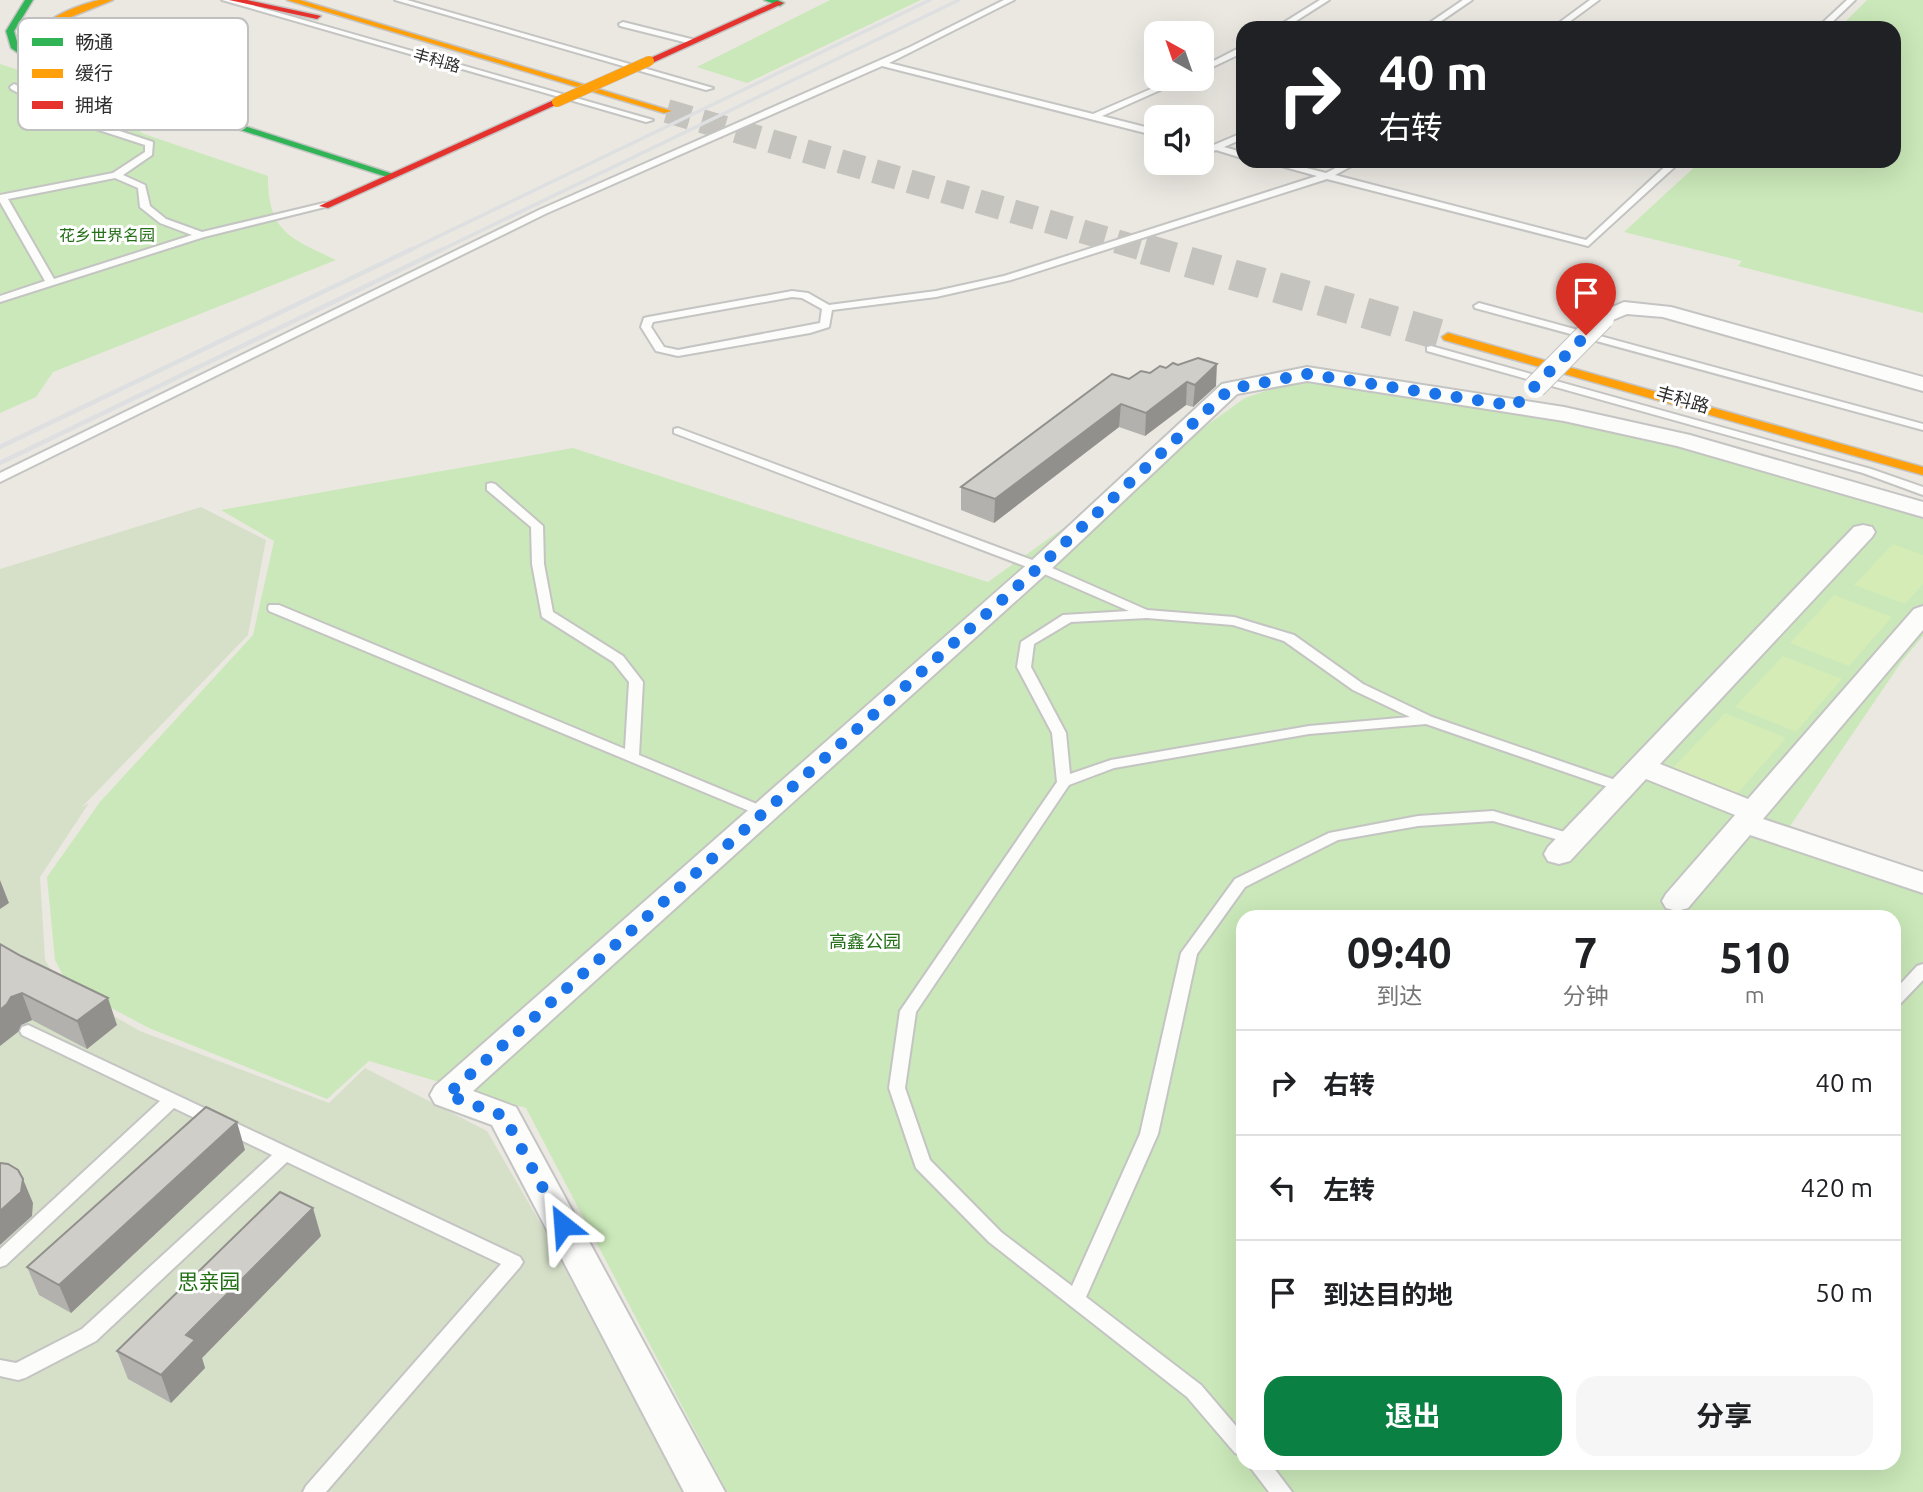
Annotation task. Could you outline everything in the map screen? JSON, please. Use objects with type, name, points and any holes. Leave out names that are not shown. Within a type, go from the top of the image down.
[{"type":"main road","points":[[18,49],[14,46],[10,31],[29,0]]},
{"type":"main road","points":[[58,18],[109,0]]},
{"type":"main road","points":[[233,0],[398,31]]},
{"type":"main road","name":"丰科路","points":[[291,0],[667,111]]},
{"type":"main road","name":"丰科路","points":[[349,0],[690,99]]},
{"type":"main road","points":[[378,1],[427,23]]},
{"type":"main road","points":[[324,206],[691,42],[774,2]]},
{"type":"main road","points":[[248,129],[391,175]]},
{"type":"main road","name":"丰科路","points":[[1448,337],[1923,471]]},
{"type":"main road","points":[[1550,344],[1588,354]]},
{"type":"street","points":[[1525,396],[1603,318],[1624,309],[1664,311],[1923,384]]},
{"type":"street","points":[[705,1492],[504,1116],[447,1095],[1039,567],[1230,389],[1307,374],[1525,396],[1923,510]]},
{"type":"street","points":[[1566,846],[1863,532]]},
{"type":"street","points":[[1677,901],[1923,614]]},
{"type":"street","points":[[1641,766],[1749,818],[1923,883]]},
{"type":"lane","name":"丰科路","points":[[226,0],[649,120]]},
{"type":"lane","points":[[399,0],[709,88]]},
{"type":"lane","points":[[0,478],[542,212],[881,63],[1010,0]]},
{"type":"lane","points":[[1290,21],[1325,0]]},
{"type":"lane","points":[[1436,21],[1468,0]]},
{"type":"lane","points":[[1566,21],[1595,0]]},
{"type":"lane","points":[[1828,21],[1851,0]]},
{"type":"lane","points":[[622,24],[691,42]]},
{"type":"lane","points":[[1214,64],[1236,53]]},
{"type":"lane","points":[[881,63],[1144,130]]},
{"type":"lane","points":[[14,87],[18,89]]},
{"type":"lane","points":[[1093,117],[1153,91]]},
{"type":"lane","points":[[51,283],[1,198],[116,175],[149,153],[150,144],[107,130]]},
{"type":"lane","points":[[1216,148],[1236,139]]},
{"type":"lane","points":[[1216,148],[1236,153]]},
{"type":"lane","points":[[1296,168],[1588,243],[1668,168]]},
{"type":"lane","points":[[827,309],[825,325],[810,330],[678,353],[660,349],[646,327],[648,320],[669,314],[792,294],[804,295],[827,309],[936,294],[1007,278],[1327,176],[1342,168]]},
{"type":"lane","points":[[116,175],[142,187],[145,207],[163,221],[201,235]]},
{"type":"lane","points":[[0,299],[201,235],[324,206]]},
{"type":"lane","name":"丰科路","points":[[1479,306],[1923,426]]},
{"type":"lane","name":"丰科路","points":[[1431,349],[1867,471],[1923,491]]},
{"type":"lane","points":[[678,431],[1039,567],[1147,614]]},
{"type":"lane","points":[[491,486],[537,526],[538,564],[547,614],[618,659],[636,682],[632,757]]},
{"type":"lane","points":[[275,608],[764,812]]},
{"type":"lane","points":[[1064,782],[1059,733],[1024,667],[1028,642],[1068,618],[1147,614],[1234,621],[1289,638],[1358,687],[1427,720],[1622,787]]},
{"type":"lane","points":[[1236,1440],[1194,1391],[995,1237],[922,1163],[897,1088],[908,1011],[1064,782],[1124,762],[1309,730],[1427,720]]},
{"type":"lane","points":[[1076,1299],[1149,1134],[1189,953],[1240,883],[1334,836],[1418,821],[1493,816],[1566,846]]},
{"type":"lane","points":[[1901,993],[1923,970]]},
{"type":"lane","points":[[28,1031],[514,1262],[313,1492]]},
{"type":"lane","points":[[0,1260],[172,1100]]},
{"type":"lane","points":[[0,1368],[18,1371],[89,1335],[285,1153]]},
{"type":"lane","points":[[1263,1470],[1282,1492]]},
{"type":"green space","points":[[830,0],[921,0],[747,83],[697,67]]},
{"type":"green space","points":[[1867,0],[1923,0],[1923,313],[1738,266],[1742,261],[1624,232],[1693,168],[1901,168],[1901,21],[1846,21]]},
{"type":"green space","name":"花乡世界名园","points":[[0,64],[18,70],[18,130],[138,130],[268,176],[272,210],[285,231],[294,239],[336,260],[53,372],[36,397],[0,413]]},
{"type":"green space","name":"高鑫公园","points":[[1298,380],[1589,423],[1923,516],[1923,636],[1902,661],[1788,829],[1923,873],[1923,1492],[727,1492],[526,1108],[369,1061],[327,1099],[149,1028],[68,985],[55,960],[47,877],[100,802],[253,635],[274,541],[221,510],[573,448],[988,582],[1245,398]]},
{"type":"green space","name":"思亲园","points":[[201,507],[266,540],[248,635],[82,807],[89,803],[40,877],[45,960],[60,985],[140,1031],[329,1103],[365,1068],[487,1131],[690,1492],[0,1492],[0,569]]},
{"type":"green space","points":[[1893,544],[1923,555],[1923,584],[1905,604],[1854,585]]},
{"type":"green space","points":[[1834,595],[1892,617],[1849,666],[1790,643]]},
{"type":"green space","points":[[1783,656],[1842,679],[1796,732],[1735,707]]},
{"type":"green space","points":[[1725,713],[1786,738],[1736,795],[1673,768]]},
{"type":"building","points":[[1198,358],[1217,364],[1195,385],[1187,382],[1146,413],[1121,404],[995,499],[961,487],[1112,374],[1129,379],[1141,371],[1150,373],[1160,366],[1166,368],[1173,363],[1178,365]]},
{"type":"building","points":[[0,944],[108,998],[77,1021],[22,993],[11,997],[0,1010]]},
{"type":"building","points":[[206,1107],[237,1122],[59,1285],[27,1267]]},
{"type":"building","points":[[0,1163],[18,1170],[23,1179],[21,1192],[0,1211]]},
{"type":"building","points":[[280,1192],[313,1208],[186,1335],[195,1340],[161,1375],[117,1351]]},
{"type":"tunnel","points":[[667,111],[1150,251]]},
{"type":"tunnel","points":[[1144,249],[1448,337]]},
{"type":"railway","points":[[408,251],[930,0]]},
{"type":"railway","points":[[439,251],[959,0]]},
{"type":"railway","points":[[0,447],[412,249]]},
{"type":"railway","points":[[0,463],[443,249]]},
{"type":"traffic: fast","points":[[18,49],[14,46],[10,31],[29,0]]},
{"type":"traffic: fast","points":[[768,0],[780,3]]},
{"type":"traffic: fast","points":[[248,129],[391,175]]},
{"type":"traffic: slow","points":[[58,18],[85,6],[109,0]]},
{"type":"traffic: slow","points":[[291,0],[667,111]]},
{"type":"traffic: slow","points":[[557,102],[649,61]]},
{"type":"traffic: slow","points":[[1448,337],[1923,471]]},
{"type":"traffic: jam","points":[[233,0],[317,16]]},
{"type":"traffic: jam","points":[[649,61],[780,3]]},
{"type":"traffic: jam","points":[[324,206],[557,102]]},
{"type":"route","points":[[563,1225],[504,1116],[447,1095],[1039,567],[1230,389],[1307,374],[1515,406],[1586,335]]}]
